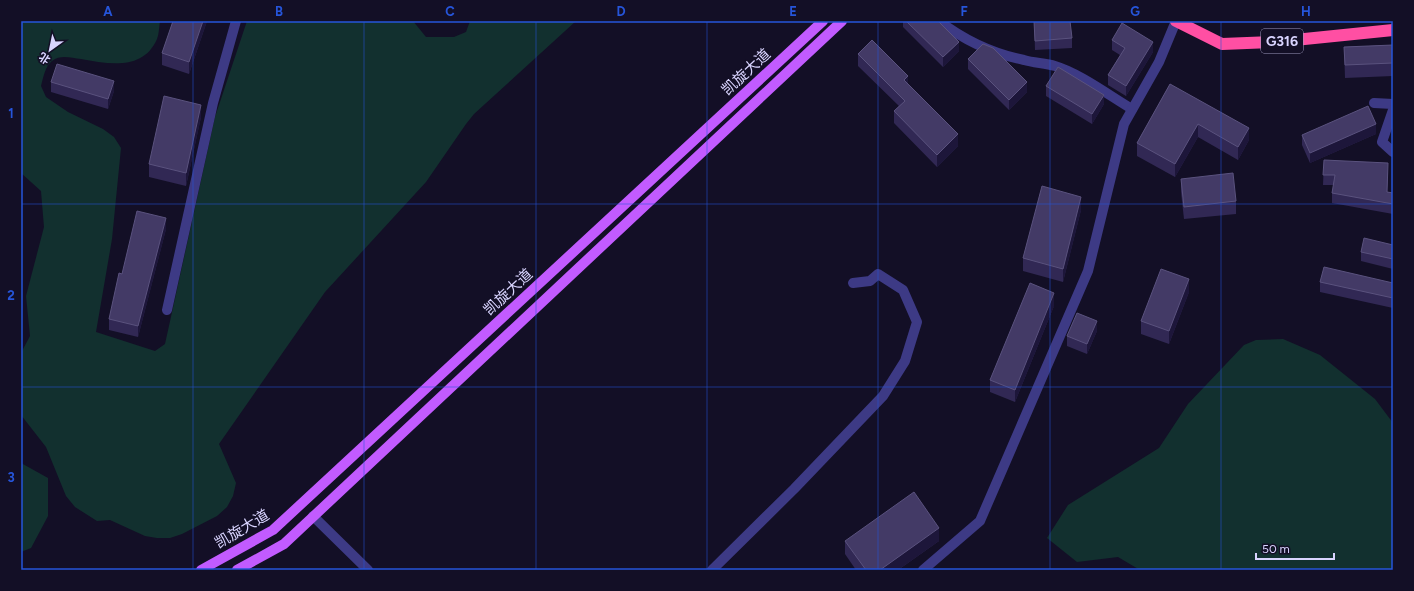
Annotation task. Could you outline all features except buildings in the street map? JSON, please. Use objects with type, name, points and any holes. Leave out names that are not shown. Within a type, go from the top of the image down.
[{"type":"highway","name":"G316","points":[[1176,21],[1222,44],[1274,42],[1393,30]]},
{"type":"main road","name":"凯旋大道","points":[[201,570],[273,530],[823,21]]},
{"type":"main road","name":"凯旋大道","points":[[237,570],[284,544],[842,21]]},
{"type":"street","points":[[167,310],[213,103],[236,21]]},
{"type":"street","points":[[939,21],[954,33],[973,43],[1023,60],[1056,66],[1078,76],[1132,109]]},
{"type":"street","points":[[923,570],[980,521],[1088,271],[1124,124],[1159,62],[1176,21]]},
{"type":"street","points":[[1374,103],[1393,104]]},
{"type":"street","points":[[1393,110],[1382,142],[1393,152]]},
{"type":"street","points":[[712,570],[794,489],[883,396],[905,360],[918,322],[903,290],[878,274],[870,281],[854,283]]},
{"type":"street","points":[[314,516],[368,570]]},
{"type":"green space","points":[[21,21],[160,21],[159,33],[151,49],[134,61],[114,63],[62,57],[55,59],[50,63],[41,86],[46,97],[68,112],[103,129],[114,137],[121,148],[112,239],[96,332],[155,351],[165,344],[215,117],[247,21],[413,21],[426,37],[454,37],[466,32],[470,21],[576,21],[474,114],[426,182],[325,292],[219,444],[236,483],[233,496],[227,507],[217,516],[182,534],[170,538],[157,538],[145,536],[110,520],[97,521],[75,507],[66,496],[46,447],[21,415],[21,353],[30,336],[26,296],[44,227],[41,191],[21,173]]},
{"type":"green space","points":[[1283,339],[1320,355],[1375,399],[1393,423],[1393,570],[1140,570],[1118,557],[1077,562],[1047,538],[1068,505],[1159,448],[1188,404],[1244,345],[1256,340]]},
{"type":"green space","points":[[21,463],[48,478],[48,516],[31,548],[21,552]]}]
